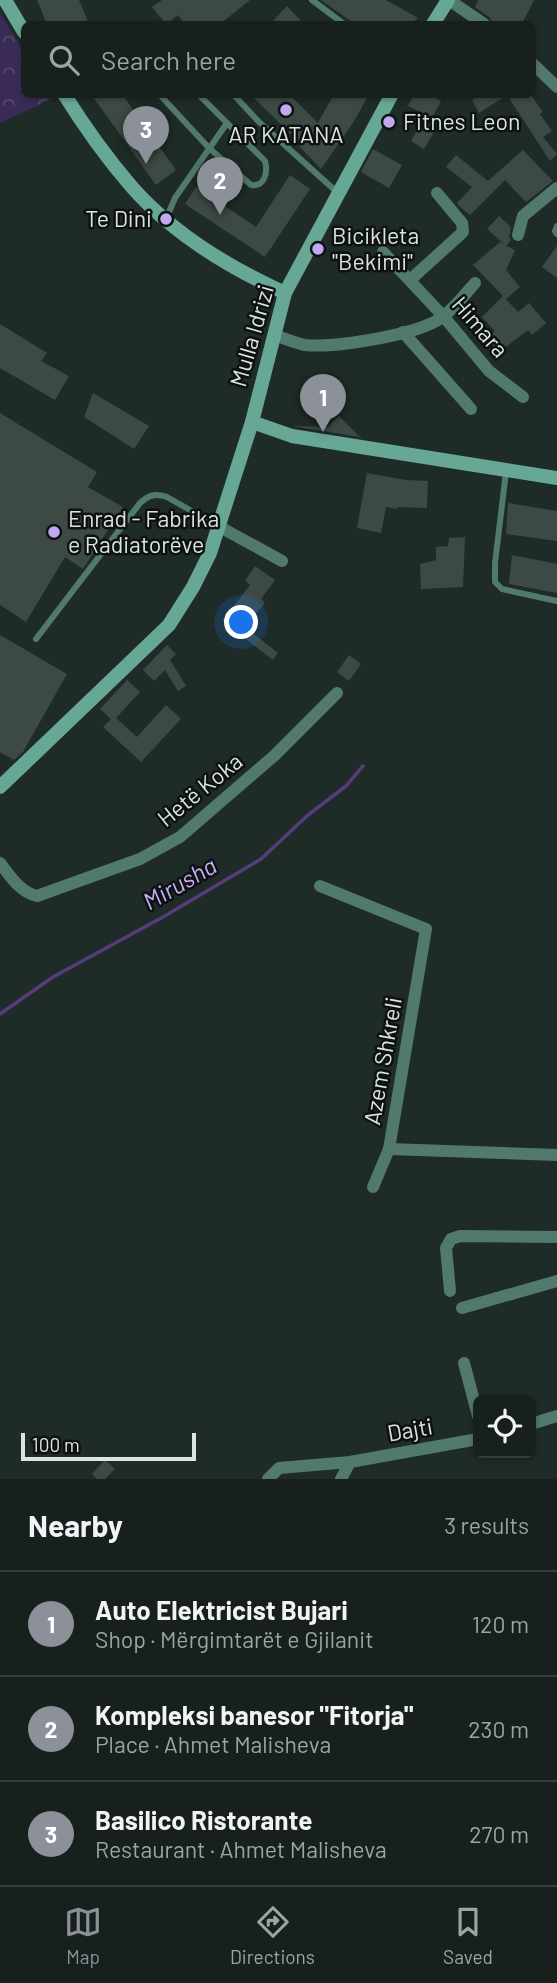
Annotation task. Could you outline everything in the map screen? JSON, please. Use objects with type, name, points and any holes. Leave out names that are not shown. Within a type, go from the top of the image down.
[{"type":"street","points":[[435,21],[449,0],[480,21]]},
{"type":"street","points":[[5,1],[21,27]]},
{"type":"street","points":[[536,66],[557,87]]},
{"type":"street","points":[[67,98],[86,129],[132,188],[166,219],[223,259],[285,293]]},
{"type":"street","name":"Mulla Idrizi","points":[[0,788],[169,625],[199,576],[210,553],[252,422],[285,293],[390,98]]},
{"type":"street","points":[[518,235],[523,216],[557,188]]},
{"type":"street","points":[[410,280],[463,232],[462,223],[437,193]]},
{"type":"street","name":"Himara","points":[[383,252],[444,317],[489,371],[523,397]]},
{"type":"street","points":[[274,335],[301,344],[319,346],[403,332],[430,325],[444,317],[475,283]]},
{"type":"street","points":[[403,332],[471,409]]},
{"type":"street","points":[[252,422],[292,436],[557,478]]},
{"type":"street","points":[[218,526],[282,561]]},
{"type":"street","name":"Hetë Koka","points":[[0,863],[28,894],[37,895],[140,859],[180,837],[211,811],[275,755],[337,693]]},
{"type":"street","name":"Azem Shkreli","points":[[320,886],[426,929],[389,1149],[557,1155]]},
{"type":"street","points":[[373,1187],[389,1149]]},
{"type":"street","points":[[450,1291],[446,1248],[453,1238],[557,1237]]},
{"type":"street","points":[[462,1308],[557,1280]]},
{"type":"street","points":[[464,1363],[473,1397]]},
{"type":"street","points":[[536,1422],[557,1416]]},
{"type":"street","name":"Dajti","points":[[268,1479],[279,1468],[350,1462],[473,1440]]},
{"type":"street","points":[[341,1479],[350,1462]]},
{"type":"lane","points":[[312,0],[340,21]]},
{"type":"lane","points":[[163,98],[209,148],[251,185],[260,184],[267,174],[265,161],[202,98]]},
{"type":"lane","points":[[237,98],[258,121],[338,193]]},
{"type":"lane","points":[[166,219],[175,198],[227,123]]},
{"type":"lane","points":[[557,226],[557,234]]},
{"type":"lane","points":[[501,469],[494,575],[496,584],[512,592],[557,601]]},
{"type":"lane","points":[[36,639],[148,496],[155,494],[167,497],[218,526]]},
{"type":"green space","points":[[0,13],[21,47],[21,98],[51,99],[0,123]]},
{"type":"building","points":[[37,0],[79,0],[88,21],[46,21]]},
{"type":"building","points":[[162,0],[250,0],[224,21],[183,21],[178,15],[170,21],[164,21],[152,7]]},
{"type":"building","points":[[321,0],[386,0],[418,18],[415,21],[351,21]]},
{"type":"building","points":[[478,0],[534,0],[524,21],[491,21],[475,7]]},
{"type":"building","points":[[287,6],[301,21],[273,21]]},
{"type":"building","points":[[94,98],[125,98],[176,170],[156,185]]},
{"type":"building","points":[[254,98],[293,98],[318,123],[332,98],[367,98],[321,169],[299,146],[301,144]]},
{"type":"building","points":[[412,98],[436,98],[441,101],[432,118],[408,106]]},
{"type":"building","points":[[475,98],[502,98],[479,113],[472,100]]},
{"type":"building","points":[[509,98],[533,98],[543,112],[540,114],[552,131],[543,137],[557,154],[550,161]]},
{"type":"building","points":[[423,120],[436,129],[424,149],[411,141]]},
{"type":"building","points":[[373,149],[402,165],[389,188],[361,172]]},
{"type":"building","points":[[523,150],[553,181],[526,202],[505,180],[470,215],[460,207],[457,203],[472,187],[446,167],[456,155],[488,181]]},
{"type":"building","points":[[290,175],[310,189],[265,257],[185,204],[196,187],[256,227]]},
{"type":"building","points":[[499,216],[511,227],[511,240],[506,246],[515,250],[506,270],[520,287],[506,299],[518,312],[529,303],[546,323],[532,335],[528,330],[498,353],[486,337],[495,331],[482,317],[503,296],[473,265],[500,242],[505,245],[487,229]]},
{"type":"building","points":[[557,246],[557,278],[542,267]]},
{"type":"building","points":[[0,324],[47,353],[41,361],[69,376],[55,400],[0,368]]},
{"type":"building","points":[[93,393],[149,426],[134,449],[84,417]]},
{"type":"building","name":"Enrad - Fabrika e Radiatorëve","points":[[0,413],[97,472],[88,487],[123,507],[83,569],[65,557],[26,622],[0,605]]},
{"type":"building","points":[[339,416],[360,437],[292,426],[328,427]]},
{"type":"building","points":[[367,473],[428,481],[427,508],[386,507],[381,533],[357,528]]},
{"type":"building","points":[[508,503],[557,511],[557,541],[506,534]]},
{"type":"building","points":[[465,537],[463,587],[421,589],[420,564],[436,560],[436,547],[448,546],[449,538]]},
{"type":"building","points":[[512,555],[557,564],[557,593],[509,584]]},
{"type":"building","points":[[255,566],[275,580],[261,599],[265,603],[245,627],[278,653],[273,660],[222,621],[250,585],[245,581]]},
{"type":"building","points":[[0,635],[67,674],[23,752],[14,760],[0,752]]},
{"type":"building","points":[[167,645],[176,654],[170,660],[186,686],[178,691],[165,670],[154,681],[143,670]]},
{"type":"building","points":[[349,655],[361,664],[349,681],[337,672]]},
{"type":"building","points":[[127,680],[140,692],[116,718],[137,737],[166,705],[181,719],[141,762],[103,727],[111,719],[100,709]]},
{"type":"building","points":[[105,1460],[115,1469],[105,1479],[97,1479],[92,1474]]},
{"type":"waterway","name":"Mirusha","points":[[0,1014],[53,977],[261,859],[308,815],[346,786],[363,766]]},
{"type":"place","name":"AR KATANA","points":[[286,110]]},
{"type":"place","name":"Fitnes Leon","points":[[389,122]]},
{"type":"place","name":"Basilico Ristorante","points":[[146,164]]},
{"type":"place","name":"Kompleksi banesor \"Fitorja\"","points":[[220,215]]},
{"type":"place","name":"Te Dini","points":[[166,219]]},
{"type":"place","name":"Bicikleta ''Bekimi''","points":[[318,249]]},
{"type":"place","name":"Auto Elektricist Bujari","points":[[323,432]]},
{"type":"place","name":"Enrad - Fabrika e Radiatorëve","points":[[54,532]]}]
